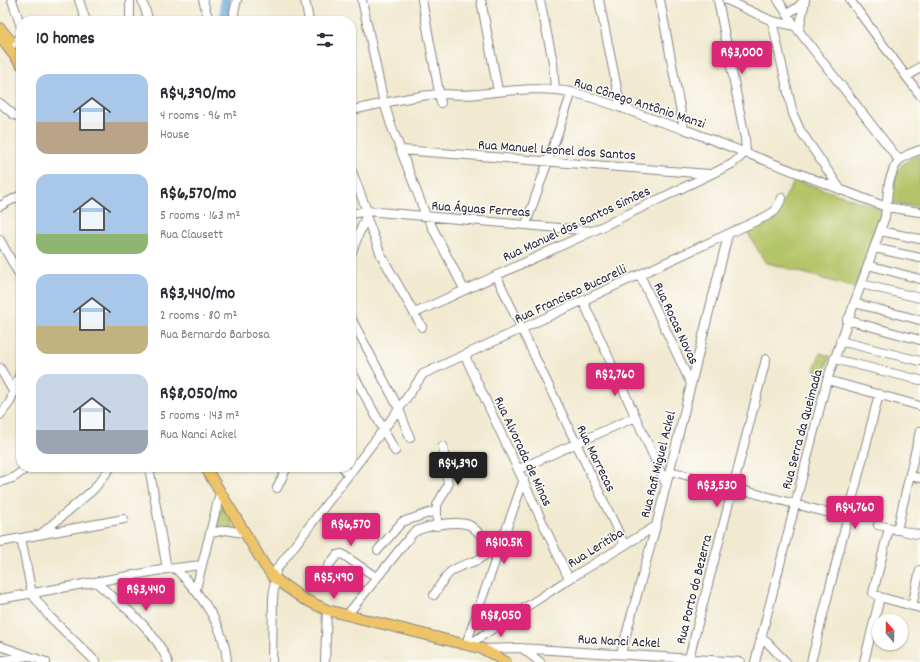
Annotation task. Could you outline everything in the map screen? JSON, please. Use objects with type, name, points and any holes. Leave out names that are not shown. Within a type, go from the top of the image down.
[{"type":"main road","points":[[0,28],[14,43]]},
{"type":"main road","points":[[0,37],[14,43]]},
{"type":"main road","points":[[208,472],[243,533],[265,566],[274,578],[302,598],[327,610],[484,649],[504,661]]},
{"type":"street","points":[[12,0],[17,16]]},
{"type":"street","points":[[79,0],[84,16]]},
{"type":"street","points":[[130,0],[130,16]]},
{"type":"street","points":[[142,0],[147,16]]},
{"type":"street","points":[[204,0],[208,16]]},
{"type":"street","points":[[234,16],[237,0]]},
{"type":"street","points":[[305,0],[308,16]]},
{"type":"street","points":[[362,0],[385,104],[426,217],[464,289]]},
{"type":"street","points":[[422,0],[441,98]]},
{"type":"street","points":[[481,0],[498,91]]},
{"type":"street","points":[[540,0],[552,62],[555,90]]},
{"type":"street","points":[[600,0],[621,108]]},
{"type":"street","points":[[660,0],[684,129]]},
{"type":"street","points":[[718,0],[745,138],[746,152]]},
{"type":"street","points":[[727,0],[772,21],[797,28]]},
{"type":"street","points":[[778,0],[797,28],[899,160],[908,154],[920,150]]},
{"type":"street","points":[[797,28],[804,0]]},
{"type":"street","points":[[787,14],[798,7],[804,0]]},
{"type":"street","points":[[850,0],[920,95]]},
{"type":"street","points":[[772,21],[793,114],[800,130],[841,190]]},
{"type":"street","points":[[907,77],[920,67]]},
{"type":"street","name":"Rua Cônego Antônio Manzi","points":[[356,109],[385,104],[498,91],[555,90],[572,92],[621,108],[654,121],[684,129],[886,207],[920,212]]},
{"type":"street","points":[[526,224],[572,92]]},
{"type":"street","points":[[0,103],[16,113]]},
{"type":"street","name":"Rua Manuel Leonel dos Santos","points":[[402,150],[710,174]]},
{"type":"street","name":"Rua Manuel dos Santos Simões","points":[[414,313],[593,231],[732,164],[746,152]]},
{"type":"street","name":"Rua Serra da Queimada","points":[[755,662],[794,504],[827,380],[847,320],[880,231],[890,182],[894,168],[899,160]]},
{"type":"street","points":[[356,186],[381,255],[422,327]]},
{"type":"street","points":[[0,206],[16,198]]},
{"type":"street","name":"Rua Francisco Bucarelli","points":[[356,464],[384,430],[423,374],[772,214],[782,198]]},
{"type":"street","points":[[356,240],[366,213]]},
{"type":"street","name":"Rua Águas Ferreas","points":[[356,214],[366,213],[526,224],[593,231]]},
{"type":"street","points":[[880,231],[920,239]]},
{"type":"street","name":"Rua Rafi Miguel Ackel","points":[[621,653],[656,526],[690,382],[728,235]]},
{"type":"street","points":[[0,240],[16,269]]},
{"type":"street","points":[[874,248],[920,258]]},
{"type":"street","points":[[868,265],[920,279]]},
{"type":"street","name":"Rua Marrecas","points":[[496,275],[624,544]]},
{"type":"street","name":"Rua Rocas Novas","points":[[640,275],[690,382]]},
{"type":"street","points":[[861,284],[920,298]]},
{"type":"street","points":[[583,301],[666,484]]},
{"type":"street","points":[[854,303],[920,320]]},
{"type":"street","points":[[847,320],[920,340]]},
{"type":"street","points":[[356,327],[399,409],[410,438]]},
{"type":"street","points":[[840,341],[920,360]]},
{"type":"street","name":"Rua Alvorada de Minas","points":[[465,356],[524,479],[569,579]]},
{"type":"street","name":"Rua Porto do Bezerra","points":[[688,660],[766,359]]},
{"type":"street","points":[[834,359],[920,380]]},
{"type":"street","points":[[0,368],[14,393]]},
{"type":"street","points":[[356,379],[395,451]]},
{"type":"street","points":[[827,380],[920,406]]},
{"type":"street","points":[[0,415],[10,402],[16,386]]},
{"type":"street","points":[[812,662],[879,394]]},
{"type":"street","points":[[519,469],[635,417]]},
{"type":"street","points":[[920,432],[910,476],[874,595],[916,607],[920,570]]},
{"type":"street","points":[[437,526],[437,504],[448,484],[443,446]]},
{"type":"street","points":[[670,471],[848,518]]},
{"type":"street","points":[[0,482],[13,478],[21,472]]},
{"type":"street","points":[[41,534],[94,489],[107,472]]},
{"type":"street","points":[[150,472],[171,569],[196,590],[222,635],[226,647],[227,662]]},
{"type":"street","points":[[276,488],[284,472]]},
{"type":"street","name":"Rua Francisco Bucarelli","points":[[274,578],[276,570],[348,474]]},
{"type":"street","points":[[910,476],[920,478]]},
{"type":"street","points":[[467,645],[524,479]]},
{"type":"street","points":[[196,590],[220,493]]},
{"type":"street","points":[[378,550],[402,522],[436,511]]},
{"type":"street","points":[[0,542],[124,519]]},
{"type":"street","points":[[347,615],[376,577],[413,533],[419,529],[437,526],[458,524],[470,525],[487,541],[490,548],[486,556],[453,570],[434,595]]},
{"type":"street","points":[[878,525],[920,535]]},
{"type":"street","name":"Rua Leritiba","points":[[467,645],[624,544],[656,526]]},
{"type":"street","points":[[210,533],[226,530],[243,533]]},
{"type":"street","points":[[21,538],[32,594],[49,616],[96,662]]},
{"type":"street","points":[[328,566],[337,555],[342,554],[376,577]]},
{"type":"street","points":[[0,599],[171,569],[202,565]]},
{"type":"street","points":[[272,662],[274,578]]},
{"type":"street","points":[[97,583],[150,631],[158,641],[168,662]]},
{"type":"street","points":[[864,662],[880,597]]},
{"type":"street","points":[[326,662],[327,610]]},
{"type":"street","points":[[761,636],[786,662]]},
{"type":"street","points":[[0,646],[46,662]]},
{"type":"street","points":[[504,661],[509,652],[520,648],[540,662]]},
{"type":"street","name":"Rua Nanci Ackel","points":[[484,649],[520,648],[621,653],[688,660],[742,662]]},
{"type":"street","points":[[0,661],[26,656]]},
{"type":"green space","points":[[920,155],[920,207],[894,203],[892,190],[901,166],[907,161]]},
{"type":"green space","points":[[795,180],[879,208],[883,216],[855,288],[765,262],[746,230],[775,216]]},
{"type":"green space","points":[[820,353],[830,356],[824,373],[814,370]]},
{"type":"green space","points":[[222,504],[235,529],[217,530]]},
{"type":"waterway","points":[[225,0],[226,16]]}]
